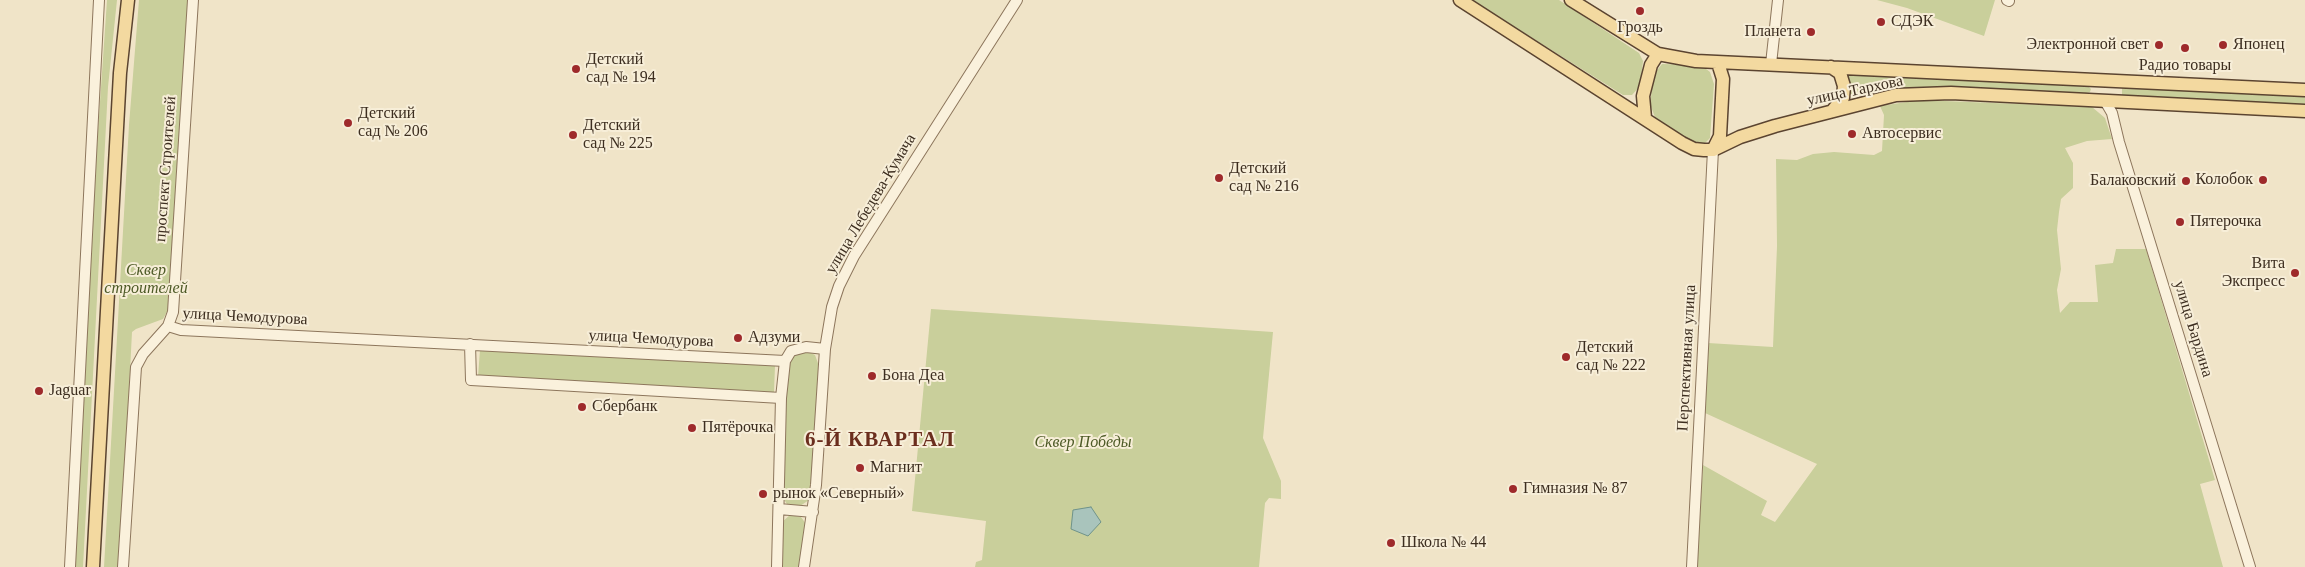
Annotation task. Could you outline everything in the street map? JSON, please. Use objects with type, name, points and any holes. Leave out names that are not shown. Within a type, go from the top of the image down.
[{"type":"main road","points":[[94,567],[120,73],[128,0]]},
{"type":"main road","points":[[1460,0],[1694,149],[1713,150],[1720,136],[1723,80],[1718,62]]},
{"type":"main road","name":"улица Тархова","points":[[1572,0],[1658,54],[1696,62],[2305,90]]},
{"type":"main road","points":[[1645,118],[1643,96],[1651,65],[1658,54]]},
{"type":"main road","points":[[1831,67],[1840,74],[1844,86],[1843,98],[1833,110]]},
{"type":"main road","points":[[2103,81],[2105,101]]},
{"type":"main road","name":"улица Тархова","points":[[1713,150],[1740,137],[1833,110],[1896,95],[1951,93],[2305,111]]},
{"type":"street","points":[[70,567],[99,0]]},
{"type":"street","name":"проспект Строителей","points":[[168,326],[175,292],[193,0]]},
{"type":"street","name":"улица Лебедева-Кумача","points":[[804,567],[813,512],[825,349],[832,307],[839,286],[854,256],[1017,0]]},
{"type":"street","points":[[1771,64],[1778,0]]},
{"type":"street","name":"улица Бардина","points":[[2105,101],[2112,113],[2119,142],[2250,567]]},
{"type":"street","name":"Перспективная улица","points":[[1692,567],[1713,150]]},
{"type":"street","points":[[123,567],[136,367],[143,354],[168,326]]},
{"type":"street","name":"улица Чемодурова","points":[[168,326],[181,330],[784,361]]},
{"type":"street","points":[[470,344],[471,380],[781,398]]},
{"type":"street","points":[[777,567],[781,398],[784,361],[791,351],[806,347],[825,349]]},
{"type":"street","points":[[779,509],[813,512]]},
{"type":"green space","points":[[107,0],[117,0],[108,87],[83,567],[75,567],[95,175]]},
{"type":"green space","name":"Cквер cтроителей","points":[[139,0],[189,0],[169,308],[163,319],[132,332],[120,567],[104,567],[129,125]]},
{"type":"green space","points":[[1472,0],[1559,0],[1639,53],[1643,61],[1640,86],[1632,95],[1623,95]]},
{"type":"green space","points":[[1877,0],[1995,0],[1984,36],[1907,8]]},
{"type":"green space","points":[[1662,64],[1701,65],[1710,72],[1714,84],[1710,138],[1704,144],[1693,143],[1656,120],[1650,104],[1654,74]]},
{"type":"green space","points":[[1848,74],[2088,86],[2091,89],[2090,92],[2086,93],[1913,87],[1853,96],[1848,91],[1846,78]]},
{"type":"green space","points":[[2122,87],[2305,97],[2305,105],[2122,96]]},
{"type":"green space","points":[[1920,100],[2092,107],[2105,118],[2112,139],[2087,141],[2065,148],[2073,163],[2073,188],[2061,199],[2057,230],[2061,269],[2057,290],[2060,313],[2070,302],[2098,302],[2095,265],[2113,263],[2116,249],[2146,249],[2215,480],[2200,484],[2223,567],[1697,567],[1703,465],[1767,501],[1761,515],[1775,522],[1817,464],[1705,413],[1708,343],[1773,347],[1777,246],[1776,159],[1797,160],[1813,154],[1834,152],[1874,155],[1882,151],[1884,115],[1880,106]]},
{"type":"green space","name":"Сквер Победы","points":[[931,309],[1273,332],[1263,438],[1281,481],[1281,499],[1269,498],[1265,503],[1259,567],[975,567],[976,562],[982,560],[986,521],[912,511]]},
{"type":"green space","points":[[480,350],[775,365],[774,393],[478,377]]},
{"type":"green space","points":[[807,351],[815,355],[819,366],[810,495],[809,500],[800,506],[787,504],[783,498],[785,399],[789,361],[795,353]]},
{"type":"green space","points":[[790,515],[801,517],[806,524],[799,567],[780,567],[782,522]]},
{"type":"water","points":[[1091,507],[1101,522],[1088,536],[1071,529],[1073,510]]},
{"type":"place","name":"Гроздь","points":[[1640,11]]},
{"type":"place","name":"СДЭК","points":[[1881,22]]},
{"type":"place","name":"Планета","points":[[1811,32]]},
{"type":"place","name":"Электронной свет","points":[[2159,45]]},
{"type":"place","name":"Японец","points":[[2223,45]]},
{"type":"place","name":"Радио товары","points":[[2185,48]]},
{"type":"place","name":"Детский сад № 194","points":[[576,69]]},
{"type":"place","name":"Детский сад № 206","points":[[348,123]]},
{"type":"place","name":"Автосервис","points":[[1852,134]]},
{"type":"place","name":"Детский сад № 225","points":[[573,135]]},
{"type":"place","name":"Детский сад № 216","points":[[1219,178]]},
{"type":"place","name":"Колобок","points":[[2263,180]]},
{"type":"place","name":"Балаковский","points":[[2186,181]]},
{"type":"place","name":"Пятерочка","points":[[2180,222]]},
{"type":"place","name":"Вита Экспресс","points":[[2295,273]]},
{"type":"place","name":"Адзуми","points":[[738,338]]},
{"type":"place","name":"Детский сад № 222","points":[[1566,357]]},
{"type":"place","name":"Бона Деа","points":[[872,376]]},
{"type":"place","name":"Jaguar","points":[[39,391]]},
{"type":"place","name":"Сбербанк","points":[[582,407]]},
{"type":"place","name":"Пятёрочка","points":[[692,428]]},
{"type":"place","name":"Магнит","points":[[860,468]]},
{"type":"place","name":"Гимназия № 87","points":[[1513,489]]},
{"type":"place","name":"рынок «Северный»","points":[[763,494]]},
{"type":"place","name":"Школа № 44","points":[[1391,543]]},
{"type":"district","name":"6-Й КВАРТАЛ","points":[[880,441]]}]
